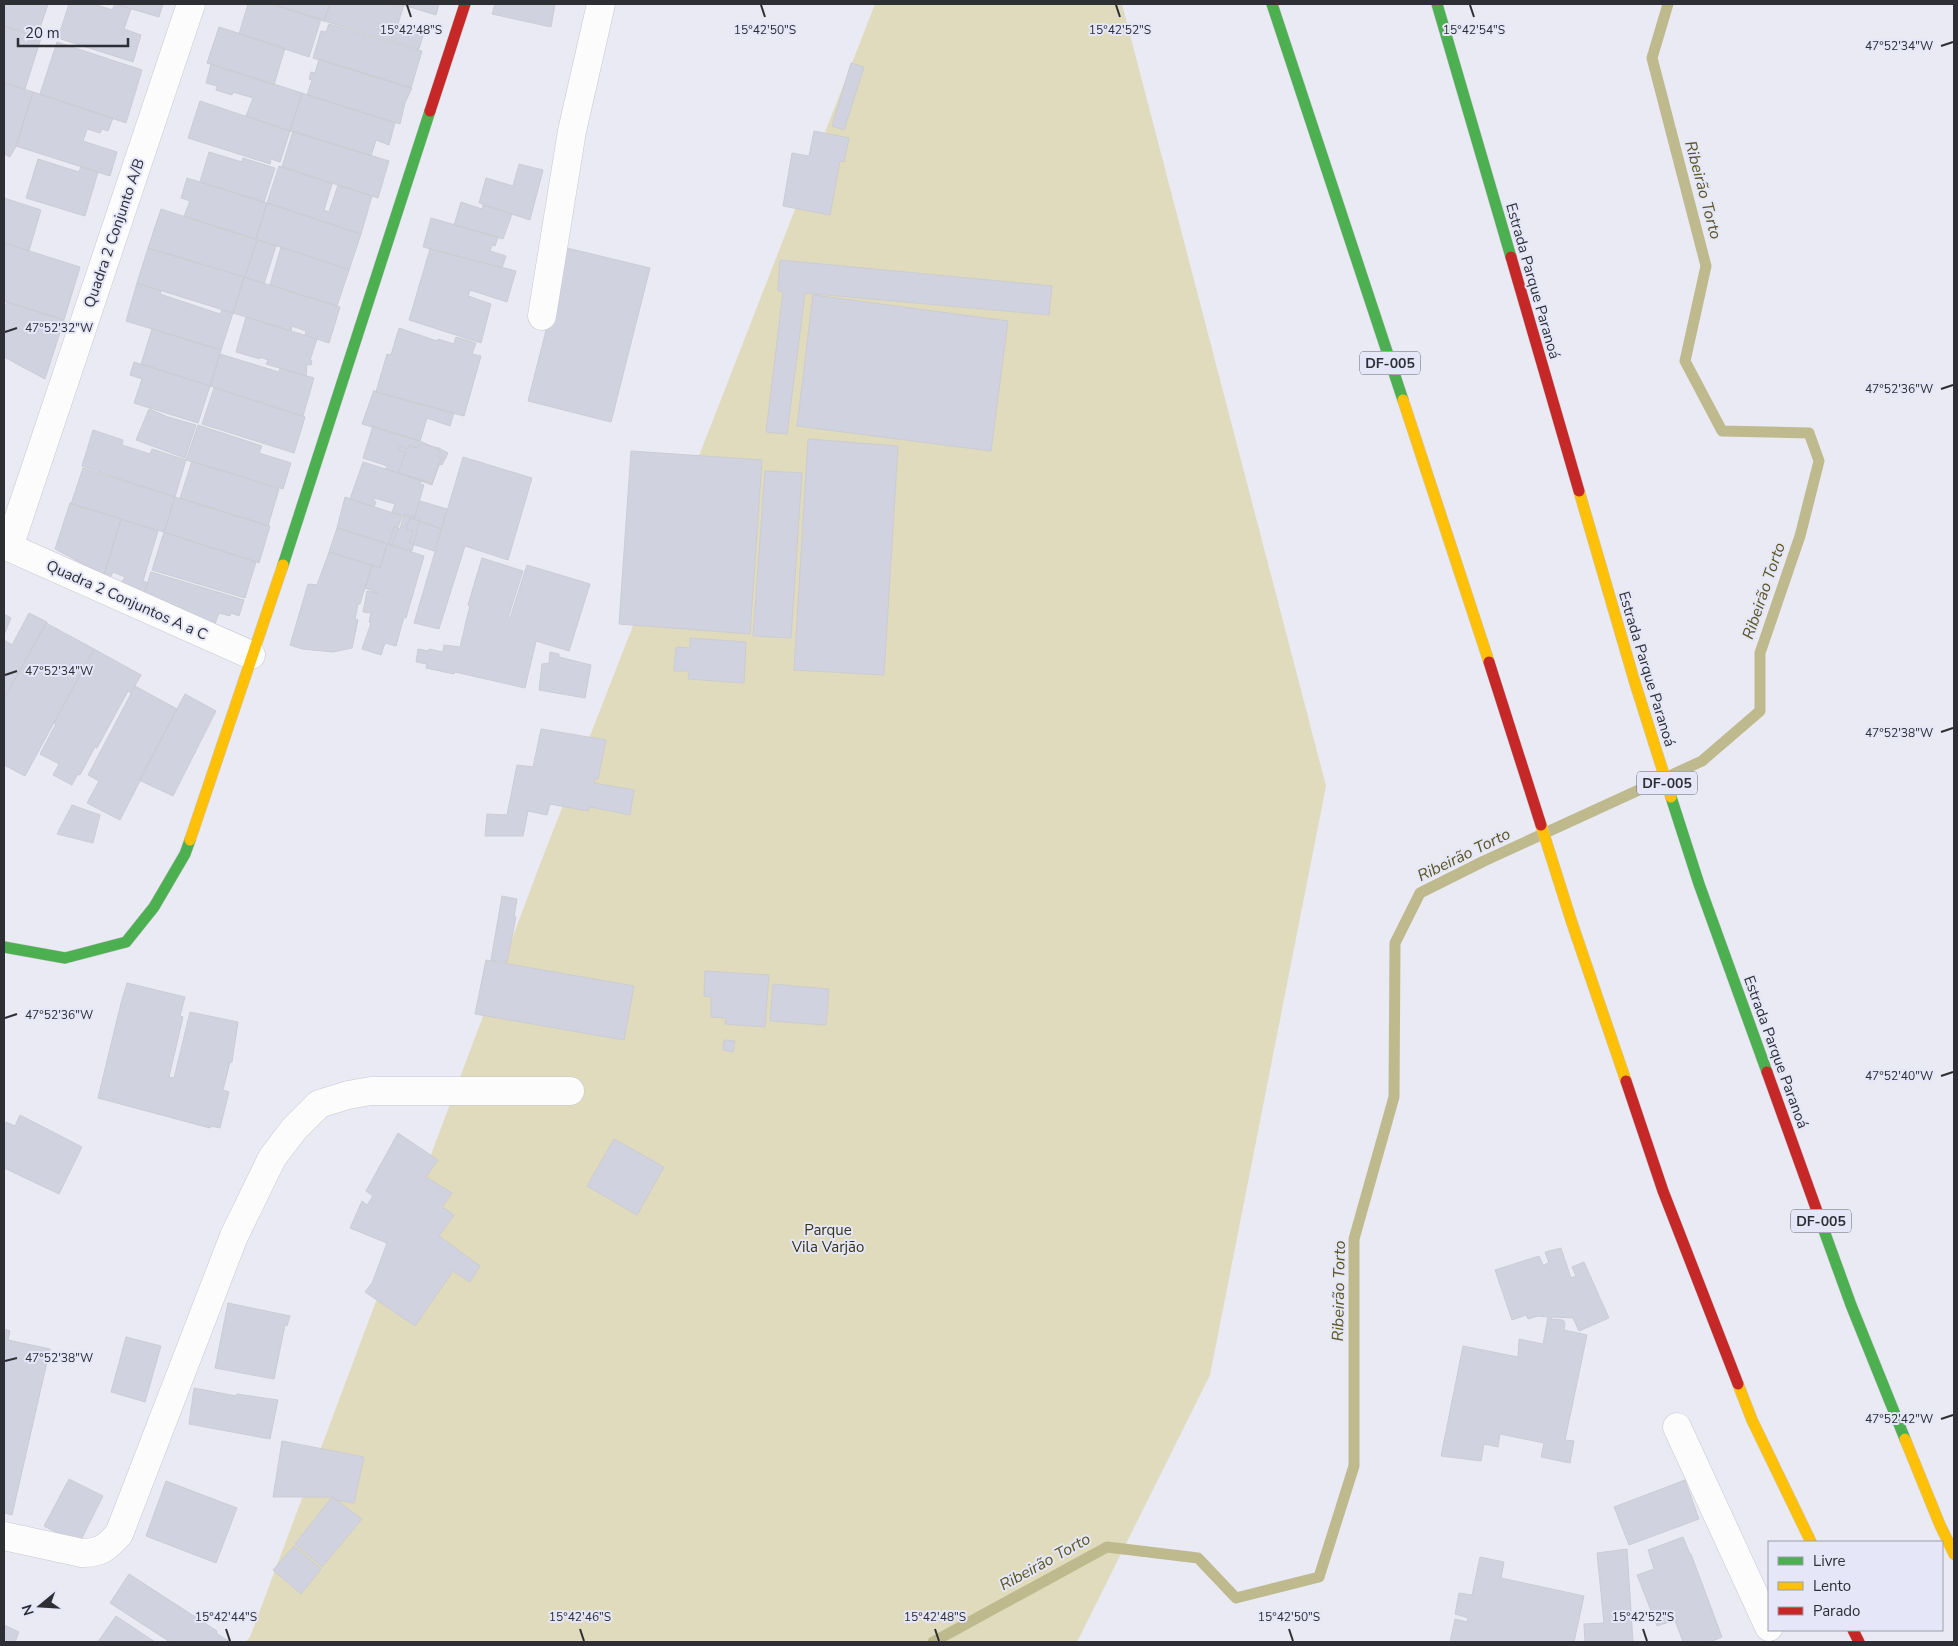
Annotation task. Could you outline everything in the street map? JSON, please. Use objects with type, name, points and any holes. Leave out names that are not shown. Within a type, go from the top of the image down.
[{"type":"main road","points":[[4,947],[65,958],[126,942],[154,907],[185,854],[251,655],[257,645],[465,4]]},
{"type":"main road","name":"DF-005","points":[[1272,4],[1509,723],[1572,923],[1667,1200],[1752,1420],[1811,1541]]},
{"type":"main road","name":"Estrada Parque Paranoá","points":[[1437,4],[1635,683],[1699,884],[1851,1305],[1940,1525],[1954,1554]]},
{"type":"street","name":"Quadra 2 Conjunto A/B","points":[[6,546],[191,4]]},
{"type":"street","points":[[542,316],[572,131],[601,4]]},
{"type":"street","name":"Quadra 2 Conjuntos A a C","points":[[6,546],[251,655]]},
{"type":"street","points":[[4,1536],[82,1553],[94,1553],[107,1547],[118,1534],[234,1236],[272,1158],[294,1129],[319,1104],[348,1095],[371,1092],[570,1091]]},
{"type":"street","points":[[1677,1427],[1768,1624]]},
{"type":"green space","name":"Parque Vila Varjão","points":[[875,4],[1122,4],[1326,786],[1210,1375],[1077,1642],[245,1642],[250,1637],[539,867]]},
{"type":"building","points":[[4,4],[48,4],[37,37],[4,26]]},
{"type":"building","points":[[69,4],[94,4],[112,10],[115,4],[131,9],[124,29],[141,35],[133,62],[58,38]]},
{"type":"building","points":[[115,4],[163,4],[159,17]]},
{"type":"building","points":[[248,4],[271,4],[321,19],[309,57],[239,34]]},
{"type":"building","points":[[271,4],[330,4],[324,21]]},
{"type":"building","points":[[330,4],[404,5],[398,24],[424,32],[419,49],[324,21]]},
{"type":"building","points":[[400,4],[439,4],[436,15]]},
{"type":"building","points":[[495,4],[555,4],[551,27],[492,14]]},
{"type":"building","points":[[329,24],[422,51],[411,88],[313,58],[321,31],[326,32]]},
{"type":"building","points":[[4,26],[41,38],[25,89],[4,83]]},
{"type":"building","points":[[219,27],[285,48],[274,85],[207,63]]},
{"type":"building","points":[[57,42],[142,70],[126,123],[40,94]]},
{"type":"building","points":[[319,59],[412,88],[405,103],[400,124],[307,95],[312,80],[309,79],[311,72],[315,73]]},
{"type":"building","points":[[851,63],[864,67],[844,130],[832,126]]},
{"type":"building","points":[[211,64],[302,93],[290,131],[246,116],[253,98],[233,92],[232,95],[216,90],[217,86],[206,83]]},
{"type":"building","points":[[4,83],[33,92],[16,146],[10,157],[4,154]]},
{"type":"building","points":[[33,92],[113,118],[108,131],[102,129],[100,133],[87,129],[83,141],[117,152],[110,176],[16,146]]},
{"type":"building","points":[[302,93],[395,123],[389,145],[376,140],[371,156],[290,131]]},
{"type":"building","points":[[200,101],[290,131],[280,162],[271,159],[270,164],[188,138]]},
{"type":"building","points":[[293,131],[389,161],[378,198],[282,167]]},
{"type":"building","points":[[814,131],[849,138],[844,162],[840,161],[830,215],[783,206],[792,153],[809,156]]},
{"type":"building","points":[[209,152],[242,162],[243,158],[275,168],[264,202],[200,182]]},
{"type":"building","points":[[38,159],[79,172],[81,166],[98,172],[85,216],[26,198]]},
{"type":"building","points":[[519,164],[543,170],[530,220],[479,203],[486,178],[513,186]]},
{"type":"building","points":[[279,166],[332,184],[324,210],[329,212],[338,185],[372,196],[361,234],[267,203]]},
{"type":"building","points":[[187,178],[267,203],[256,239],[184,216],[190,201],[181,198]]},
{"type":"building","points":[[4,198],[41,210],[29,251],[4,243]]},
{"type":"building","points":[[461,202],[482,209],[483,205],[512,214],[503,239],[454,225]]},
{"type":"building","points":[[267,203],[361,234],[349,270],[256,239]]},
{"type":"building","points":[[161,209],[257,240],[245,277],[148,248]]},
{"type":"building","points":[[431,218],[498,237],[495,246],[492,245],[490,251],[506,256],[502,268],[423,247]]},
{"type":"building","points":[[257,240],[276,246],[264,284],[245,277]]},
{"type":"building","points":[[4,243],[80,267],[64,320],[4,301]]},
{"type":"building","points":[[281,247],[349,270],[337,306],[270,285]]},
{"type":"building","points":[[148,248],[244,277],[233,313],[137,283]]},
{"type":"building","points":[[567,248],[650,268],[611,422],[528,401]]},
{"type":"building","points":[[430,249],[516,271],[507,302],[470,290],[468,296],[491,304],[481,343],[409,320]]},
{"type":"building","points":[[780,260],[1052,286],[1049,315],[805,293],[787,434],[766,432],[783,292],[778,291]]},
{"type":"building","points":[[244,277],[340,307],[329,343],[305,335],[306,331],[292,326],[291,331],[233,313]]},
{"type":"building","points":[[137,283],[161,291],[160,294],[220,314],[222,310],[233,313],[221,350],[126,321]]},
{"type":"building","points":[[813,295],[1008,321],[991,451],[797,426]]},
{"type":"building","points":[[7,302],[64,320],[45,379],[4,357],[4,308]]},
{"type":"building","points":[[246,317],[317,339],[310,360],[312,361],[311,365],[307,364],[306,376],[266,364],[268,360],[260,357],[260,359],[236,352]]},
{"type":"building","points":[[399,328],[437,341],[438,339],[454,344],[456,337],[476,343],[472,354],[481,356],[464,416],[376,392],[387,354],[391,355]]},
{"type":"building","points":[[152,329],[221,350],[210,386],[141,364]]},
{"type":"building","points":[[220,354],[279,372],[280,368],[314,378],[303,416],[210,386]]},
{"type":"building","points":[[134,362],[210,386],[198,423],[134,403],[142,379],[130,375]]},
{"type":"building","points":[[214,388],[305,417],[294,453],[202,424]]},
{"type":"building","points":[[374,390],[454,413],[450,426],[427,418],[420,441],[362,424]]},
{"type":"building","points":[[149,409],[196,425],[185,458],[136,440]]},
{"type":"building","points":[[198,425],[262,446],[259,453],[291,463],[283,489],[186,460]]},
{"type":"building","points":[[373,426],[420,441],[440,450],[437,456],[442,458],[432,483],[386,469],[387,466],[363,458]]},
{"type":"building","points":[[93,430],[123,440],[122,445],[150,454],[152,449],[186,460],[175,497],[82,466]]},
{"type":"building","points":[[808,439],[898,446],[884,675],[794,670]]},
{"type":"building","points":[[419,444],[439,448],[448,453],[442,465],[439,464],[432,485],[398,473],[406,453],[398,450],[400,446],[408,449],[409,445],[417,448]]},
{"type":"building","points":[[631,451],[762,460],[750,634],[619,624]]},
{"type":"building","points":[[463,457],[532,478],[508,560],[465,546],[439,629],[414,623]]},
{"type":"building","points":[[192,461],[279,489],[268,526],[180,498]]},
{"type":"building","points":[[363,462],[421,480],[420,484],[424,485],[414,519],[392,512],[395,504],[374,498],[376,502],[374,507],[350,499]]},
{"type":"building","points":[[83,468],[175,497],[164,532],[71,504]]},
{"type":"building","points":[[765,471],[802,473],[791,638],[753,636]]},
{"type":"building","points":[[175,497],[270,526],[259,563],[164,532]]},
{"type":"building","points":[[345,497],[402,516],[392,545],[337,528]]},
{"type":"building","points":[[420,501],[447,509],[441,529],[414,519]]},
{"type":"building","points":[[70,503],[121,519],[104,575],[55,549]]},
{"type":"building","points":[[404,514],[420,518],[412,551],[389,544],[394,527],[400,529]]},
{"type":"building","points":[[410,518],[441,529],[434,551],[409,543],[413,531],[406,529]]},
{"type":"building","points":[[121,519],[158,531],[143,581],[148,583],[143,596],[121,584],[125,577],[113,572],[110,578],[104,575]]},
{"type":"building","points":[[337,528],[387,544],[380,568],[329,552]]},
{"type":"building","points":[[164,532],[256,562],[245,598],[152,570]]},
{"type":"building","points":[[387,544],[424,556],[396,646],[385,643],[381,655],[362,649],[371,623],[369,622],[371,613],[363,612],[367,591],[378,593],[365,588],[372,565],[380,568]]},
{"type":"building","points":[[329,552],[372,565],[360,604],[358,604],[355,619],[358,620],[352,648],[333,652],[302,649],[290,645],[308,584],[317,585]]},
{"type":"building","points":[[482,558],[523,571],[508,618],[510,618],[527,565],[590,584],[569,651],[536,641],[525,688],[455,672],[454,674],[426,668],[427,664],[416,662],[418,649],[443,652],[444,645],[460,647],[470,605],[468,605]]},
{"type":"building","points":[[151,572],[244,600],[239,616],[231,613],[230,616],[219,613],[212,632],[143,596]]},
{"type":"building","points":[[29,613],[47,622],[4,699],[4,640],[12,645]]},
{"type":"building","points":[[4,614],[11,618],[4,635]]},
{"type":"building","points":[[46,623],[94,649],[25,776],[4,765],[4,699]]},
{"type":"building","points":[[690,638],[746,642],[744,683],[688,679],[689,671],[674,671],[676,647],[690,648]]},
{"type":"building","points":[[94,649],[141,675],[131,693],[128,691],[97,748],[95,747],[80,775],[78,774],[72,785],[53,775],[59,764],[40,754],[56,724],[54,723]]},
{"type":"building","points":[[550,652],[559,654],[559,657],[591,665],[585,698],[539,690],[542,664],[549,663]]},
{"type":"building","points":[[135,686],[177,709],[120,820],[87,803],[99,781],[88,775]]},
{"type":"building","points":[[185,694],[216,711],[173,796],[139,780]]},
{"type":"building","points":[[541,729],[606,740],[598,779],[595,778],[594,783],[634,790],[630,815],[590,807],[588,811],[550,804],[547,815],[528,811],[523,836],[485,836],[487,814],[507,815],[517,765],[533,767]]},
{"type":"building","points":[[72,805],[100,815],[93,843],[57,834]]},
{"type":"building","points":[[502,896],[517,899],[514,917],[516,917],[507,962],[491,960]]},
{"type":"building","points":[[486,960],[634,986],[624,1040],[475,1014]]},
{"type":"building","points":[[705,971],[769,975],[765,1027],[725,1024],[726,1018],[711,1017],[711,997],[704,996]]},
{"type":"building","points":[[127,983],[185,997],[180,1016],[183,1017],[169,1077],[174,1078],[190,1012],[238,1022],[232,1062],[230,1062],[223,1090],[229,1092],[220,1128],[211,1126],[210,1128],[98,1098]]},
{"type":"building","points":[[773,984],[829,989],[826,1025],[770,1021]]},
{"type":"building","points":[[724,1040],[735,1041],[733,1052],[723,1050]]},
{"type":"building","points":[[20,1115],[82,1147],[59,1194],[4,1168],[4,1126],[6,1122],[15,1126]]},
{"type":"building","points":[[398,1133],[438,1160],[426,1177],[452,1193],[442,1207],[454,1215],[439,1236],[480,1266],[470,1282],[453,1271],[415,1326],[365,1292],[372,1283],[387,1243],[350,1228],[362,1201],[367,1205],[373,1196],[366,1191]]},
{"type":"building","points":[[614,1139],[664,1167],[637,1215],[587,1186]]},
{"type":"building","points":[[1561,1248],[1571,1278],[1576,1276],[1572,1267],[1584,1262],[1609,1318],[1579,1331],[1573,1318],[1551,1317],[1551,1319],[1563,1320],[1565,1323],[1564,1330],[1587,1335],[1565,1440],[1574,1441],[1570,1463],[1541,1457],[1544,1443],[1500,1434],[1498,1447],[1484,1444],[1481,1461],[1441,1456],[1463,1346],[1518,1357],[1519,1339],[1543,1344],[1548,1317],[1538,1316],[1528,1319],[1526,1315],[1512,1320],[1495,1270],[1539,1256],[1543,1265],[1549,1263],[1545,1252]]},
{"type":"building","points":[[228,1303],[290,1316],[287,1326],[285,1325],[274,1379],[215,1368]]},
{"type":"building","points":[[4,1329],[10,1331],[8,1340],[50,1349],[12,1515],[4,1513]]},
{"type":"building","points":[[126,1337],[161,1346],[145,1402],[111,1392]]},
{"type":"building","points":[[194,1388],[236,1396],[237,1394],[278,1400],[270,1439],[189,1424]]},
{"type":"building","points":[[282,1441],[364,1457],[354,1503],[336,1500],[334,1497],[273,1497]]},
{"type":"building","points":[[69,1479],[103,1496],[79,1544],[44,1526]]},
{"type":"building","points":[[1685,1480],[1699,1519],[1629,1545],[1614,1507]]},
{"type":"building","points":[[166,1481],[237,1508],[216,1563],[146,1536]]},
{"type":"building","points":[[332,1497],[362,1519],[322,1567],[295,1544]]},
{"type":"building","points":[[1683,1537],[1722,1637],[1710,1642],[1683,1642],[1675,1620],[1657,1626],[1637,1575],[1654,1569],[1648,1550]]},
{"type":"building","points":[[294,1546],[321,1569],[301,1594],[273,1570]]},
{"type":"building","points":[[1627,1549],[1633,1642],[1585,1642],[1584,1624],[1604,1623],[1597,1553]]},
{"type":"building","points":[[1480,1557],[1504,1562],[1501,1578],[1584,1596],[1574,1642],[1450,1642],[1455,1619],[1467,1622],[1468,1618],[1455,1614],[1459,1593],[1472,1595]]},
{"type":"building","points":[[129,1574],[217,1631],[216,1633],[230,1642],[170,1642],[110,1603]]},
{"type":"building","points":[[116,1616],[155,1642],[98,1642]]},
{"type":"building","points":[[4,1625],[19,1632],[15,1642],[4,1642]]},
{"type":"waterway","name":"Ribeirão Torto","points":[[933,1642],[1107,1547],[1198,1558],[1236,1598],[1319,1577],[1354,1466],[1354,1239],[1394,1097],[1395,943],[1420,893],[1484,861],[1702,761],[1760,711],[1760,653],[1800,536],[1819,461],[1809,433],[1722,431],[1685,361],[1706,266],[1652,58],[1668,4]]},
{"type":"traffic: fast","points":[[1272,4],[1403,400]]},
{"type":"traffic: fast","points":[[1437,4],[1511,257]]},
{"type":"traffic: fast","points":[[283,565],[430,111]]},
{"type":"traffic: fast","points":[[1671,797],[1699,884],[1767,1072]]},
{"type":"traffic: fast","points":[[4,947],[65,958],[126,942],[154,907],[185,854],[190,840]]},
{"type":"traffic: fast","points":[[1822,1225],[1851,1305],[1905,1439]]},
{"type":"traffic: slow","points":[[1403,400],[1489,662]]},
{"type":"traffic: slow","points":[[1579,491],[1635,683],[1671,797]]},
{"type":"traffic: slow","points":[[190,840],[283,565]]},
{"type":"traffic: slow","points":[[1541,825],[1626,1081]]},
{"type":"traffic: slow","points":[[1738,1384],[1752,1420],[1811,1541]]},
{"type":"traffic: slow","points":[[1905,1439],[1940,1525],[1954,1554]]},
{"type":"traffic: jam","points":[[430,111],[465,4]]},
{"type":"traffic: jam","points":[[1511,257],[1579,491]]},
{"type":"traffic: jam","points":[[1489,662],[1541,825]]},
{"type":"traffic: jam","points":[[1767,1072],[1822,1225]]},
{"type":"traffic: jam","points":[[1626,1081],[1663,1191],[1738,1384]]},
{"type":"traffic: jam","points":[[1854,1631],[1859,1642]]}]
